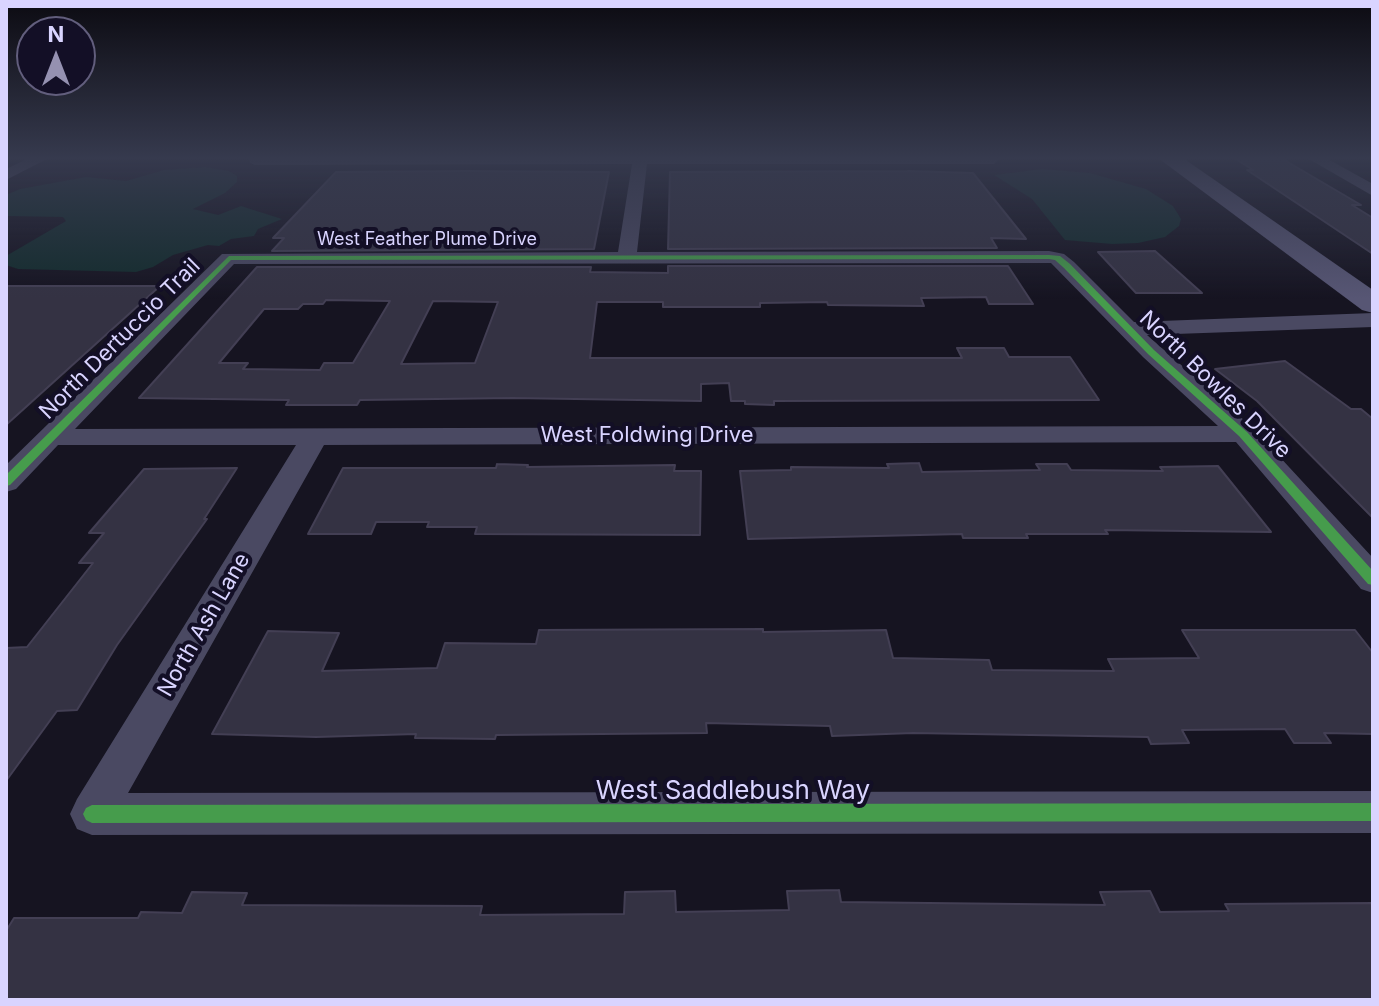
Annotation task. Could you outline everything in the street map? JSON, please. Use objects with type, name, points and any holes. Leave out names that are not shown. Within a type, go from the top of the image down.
[{"type":"street","points":[[627,257],[634,205]]},
{"type":"street","points":[[1235,205],[1373,304]]},
{"type":"street","name":"West Feather Plume Drive","points":[[229,258],[1057,258]]},
{"type":"street","name":"North Dertuccio Trail","points":[[6,482],[229,258]]},
{"type":"street","name":"North Bowles Drive","points":[[1057,258],[1128,329],[1243,434],[1373,580]]},
{"type":"street","points":[[1128,329],[1373,320]]},
{"type":"street","name":"West Foldwing Drive","points":[[51,437],[1243,434]]},
{"type":"street","name":"North Ash Lane","points":[[92,814],[315,436]]},
{"type":"street","name":"West Saddlebush Way","points":[[92,814],[1373,812]]},
{"type":"green space","points":[[6,205],[201,205],[193,209],[218,215],[241,206],[282,219],[258,229],[254,236],[173,255],[153,267],[136,272],[18,269],[6,265],[6,256],[66,221],[63,217],[6,216]]},
{"type":"green space","points":[[1037,205],[1171,205],[1181,219],[1179,226],[1165,237],[1138,243],[1065,240]]},
{"type":"building","points":[[305,205],[603,205],[594,249],[272,251],[284,238],[273,238]]},
{"type":"building","points":[[669,205],[999,205],[1026,239],[991,238],[997,248],[668,249]]},
{"type":"building","points":[[1299,205],[1361,205],[1352,205],[1373,218],[1373,254]]},
{"type":"building","points":[[1155,251],[1202,293],[1136,293],[1098,252]]},
{"type":"building","points":[[668,266],[1008,266],[1033,304],[989,304],[986,297],[921,298],[924,306],[828,305],[827,302],[760,303],[760,307],[663,307],[663,302],[597,302],[590,358],[962,358],[957,348],[1004,348],[1009,357],[1070,357],[1099,400],[774,401],[774,405],[745,404],[745,401],[731,401],[729,383],[701,384],[701,401],[513,398],[360,400],[357,405],[286,405],[289,400],[139,398],[257,267],[591,267],[590,272],[668,273]],"holes":[[[326,300],[390,301],[353,363],[324,363],[320,370],[243,369],[248,363],[219,363],[264,309],[298,309],[303,304],[323,304]],[[433,301],[498,302],[475,363],[401,364]]]},
{"type":"building","points":[[6,286],[160,286],[6,425]]},
{"type":"building","points":[[1285,361],[1351,409],[1361,409],[1373,419],[1373,518],[1257,401],[1215,369]]},
{"type":"building","points":[[919,463],[922,472],[1040,470],[1036,464],[1067,464],[1071,470],[1163,471],[1160,467],[1218,466],[1271,532],[1105,530],[1108,534],[1026,534],[1028,538],[963,538],[962,534],[748,539],[740,471],[791,470],[791,467],[889,468],[887,464]]},
{"type":"building","points":[[497,464],[527,467],[675,465],[674,471],[701,471],[700,535],[475,534],[477,527],[427,527],[429,522],[376,522],[371,534],[308,534],[343,468],[496,468]]},
{"type":"building","points":[[237,468],[204,519],[207,519],[117,645],[77,710],[57,711],[6,781],[6,648],[27,647],[93,563],[79,563],[104,533],[89,533],[144,469]]},
{"type":"building","points":[[763,629],[763,632],[886,630],[893,658],[989,660],[992,670],[1114,671],[1108,659],[1199,658],[1182,630],[1355,630],[1373,653],[1373,734],[1324,733],[1331,743],[1294,743],[1285,729],[1182,730],[1189,743],[1151,744],[1148,737],[913,733],[832,736],[830,726],[706,723],[707,733],[496,735],[495,739],[415,738],[416,734],[316,737],[212,734],[268,631],[339,633],[322,671],[437,668],[445,643],[536,644],[539,630]]},
{"type":"building","points":[[839,890],[841,902],[1105,905],[1100,892],[1150,891],[1160,912],[1229,911],[1225,904],[1373,903],[1373,1000],[6,1000],[6,931],[14,918],[138,918],[141,912],[182,913],[192,892],[247,893],[242,905],[482,906],[480,915],[624,914],[625,892],[675,891],[676,912],[789,910],[787,891]]},
{"type":"cycle path","points":[[6,482],[229,258],[1049,257],[1057,258],[1067,266],[1151,352],[1243,434],[1373,580]]},
{"type":"cycle path","points":[[92,814],[1373,812]]}]
